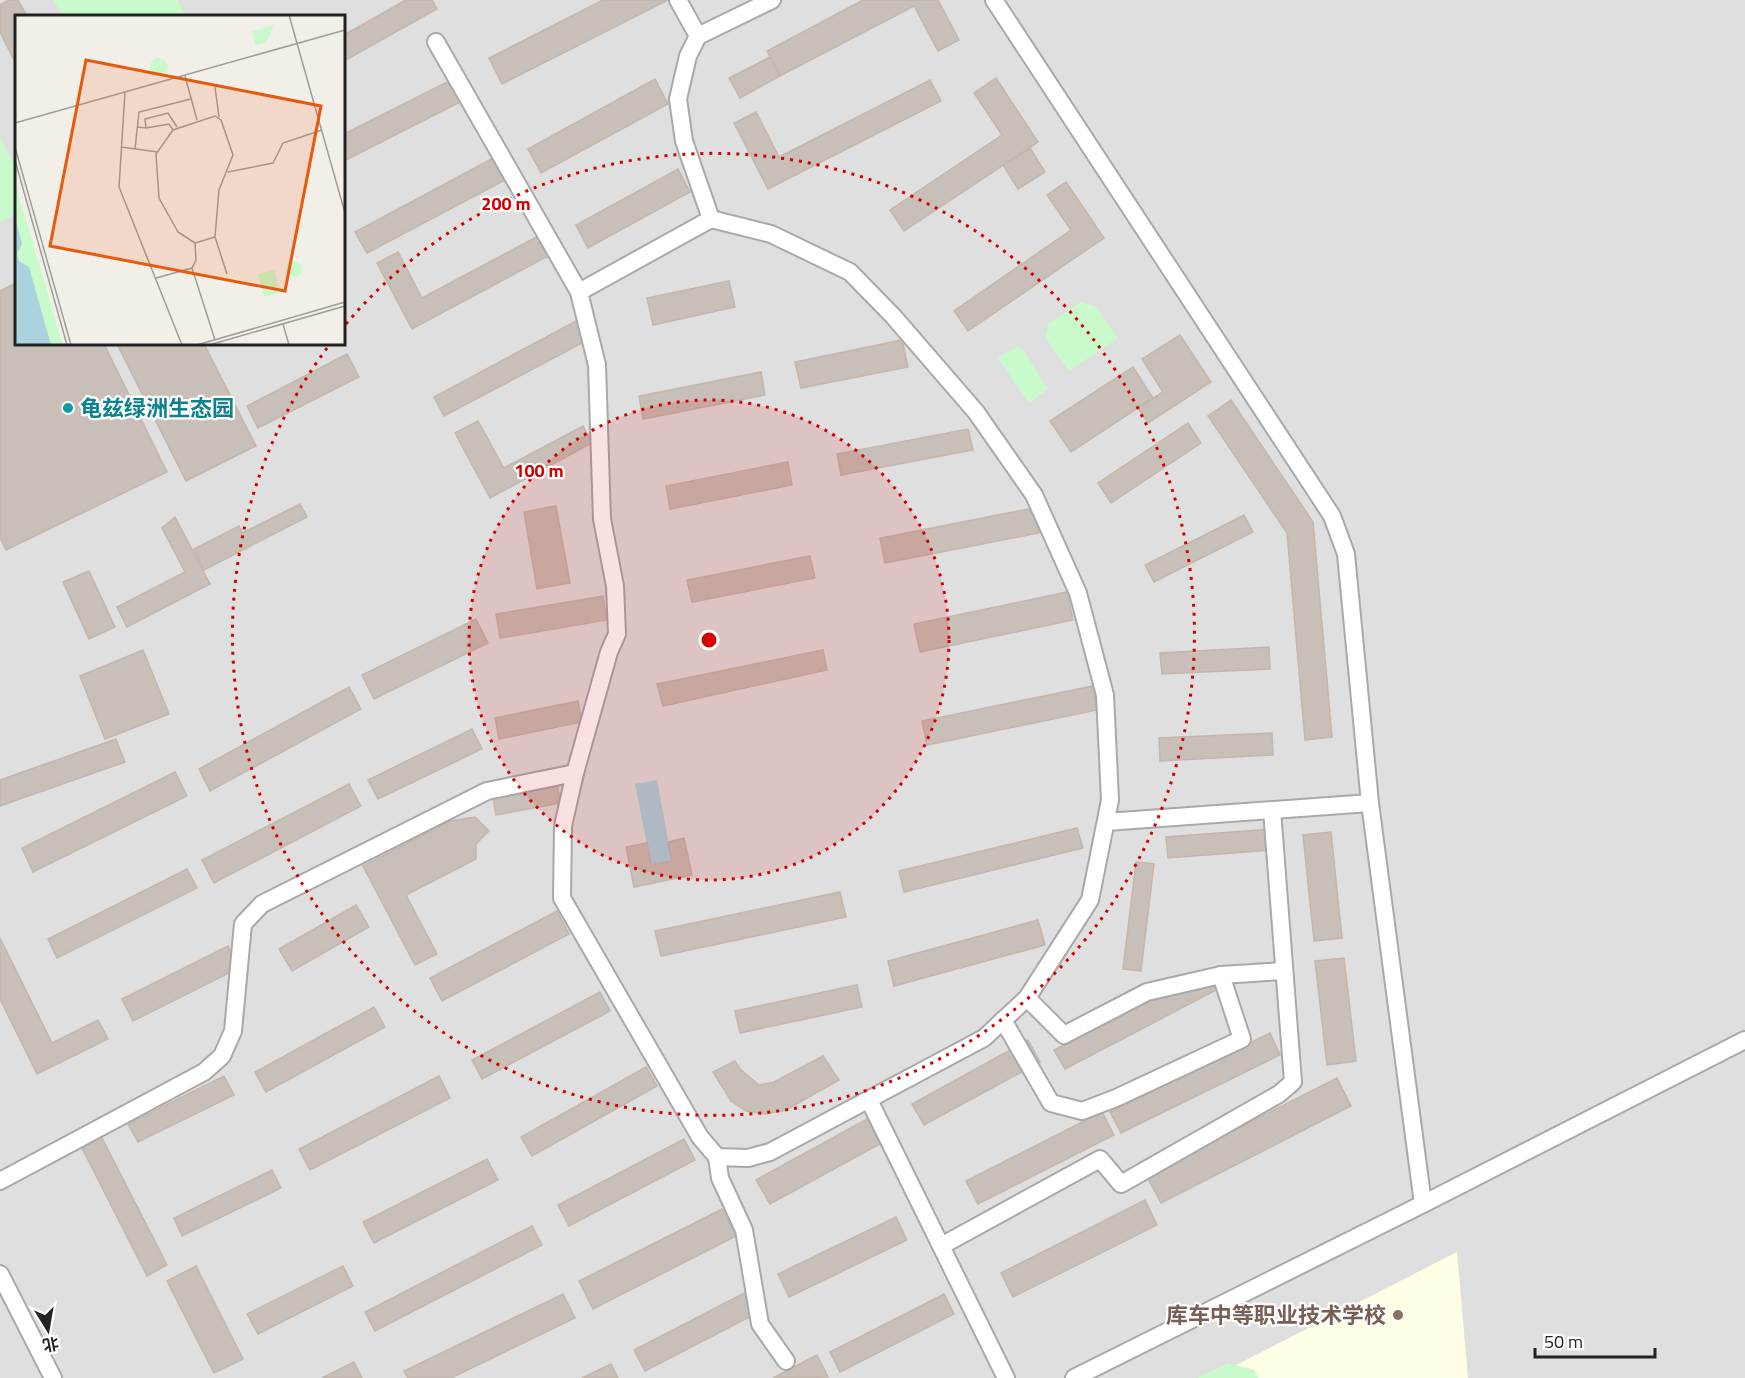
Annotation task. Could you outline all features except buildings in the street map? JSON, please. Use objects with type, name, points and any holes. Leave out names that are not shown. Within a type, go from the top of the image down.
[{"type":"street","points":[[678,0],[698,36]]},
{"type":"street","points":[[711,219],[684,141],[678,99],[688,56],[698,36],[772,0]]},
{"type":"street","points":[[994,0],[1332,516],[1346,554],[1370,803],[1423,1204]]},
{"type":"street","points":[[436,42],[579,292],[597,365],[602,519],[615,586],[617,634],[609,652],[575,773],[563,826],[562,898],[700,1137],[717,1157],[720,1178],[744,1230],[760,1324],[786,1361]]},
{"type":"street","points":[[579,292],[711,219],[771,234],[850,272],[893,316],[976,412],[1034,495],[1078,593],[1105,695],[1110,800],[1090,900],[1027,998],[984,1038],[770,1152],[748,1158],[717,1157]]},
{"type":"street","points":[[0,1181],[204,1072],[222,1056],[234,1031],[243,924],[262,904],[487,791],[575,773]]},
{"type":"street","points":[[1106,822],[1370,803]]},
{"type":"street","points":[[941,1246],[1100,1159],[1121,1184],[1279,1094],[1293,1082],[1272,810]]},
{"type":"street","points":[[1027,998],[1064,1035],[1148,992],[1221,975],[1283,970]]},
{"type":"street","points":[[1003,1020],[1051,1103],[1082,1111],[1116,1098],[1242,1039],[1221,975]]},
{"type":"street","points":[[1074,1378],[1745,1040]]},
{"type":"street","points":[[869,1100],[1006,1378]]},
{"type":"street","points":[[0,1274],[52,1378]]},
{"type":"shaded area","points":[[0,0],[1745,0],[1745,1378],[0,1378]]},
{"type":"shaded area","name":"库车中等职业技术学校","points":[[1457,1252],[1468,1378],[1211,1378]]},
{"type":"green space","points":[[53,0],[177,0],[185,15],[62,15]]},
{"type":"green space","points":[[0,136],[15,167],[15,215],[0,223]]},
{"type":"green space","points":[[1081,302],[1096,307],[1118,338],[1069,371],[1045,337],[1048,324]]},
{"type":"green space","points":[[1018,346],[1024,351],[1048,389],[1029,403],[998,358]]},
{"type":"green space","points":[[1228,1363],[1255,1370],[1258,1378],[1197,1378]]},
{"type":"water","points":[[657,780],[672,861],[651,865],[635,784]]},
{"type":"place","name":"龟兹绿洲生态园","points":[[68,408]]},
{"type":"place","name":"库车中等职业技术学校","points":[[1398,1315]]}]
